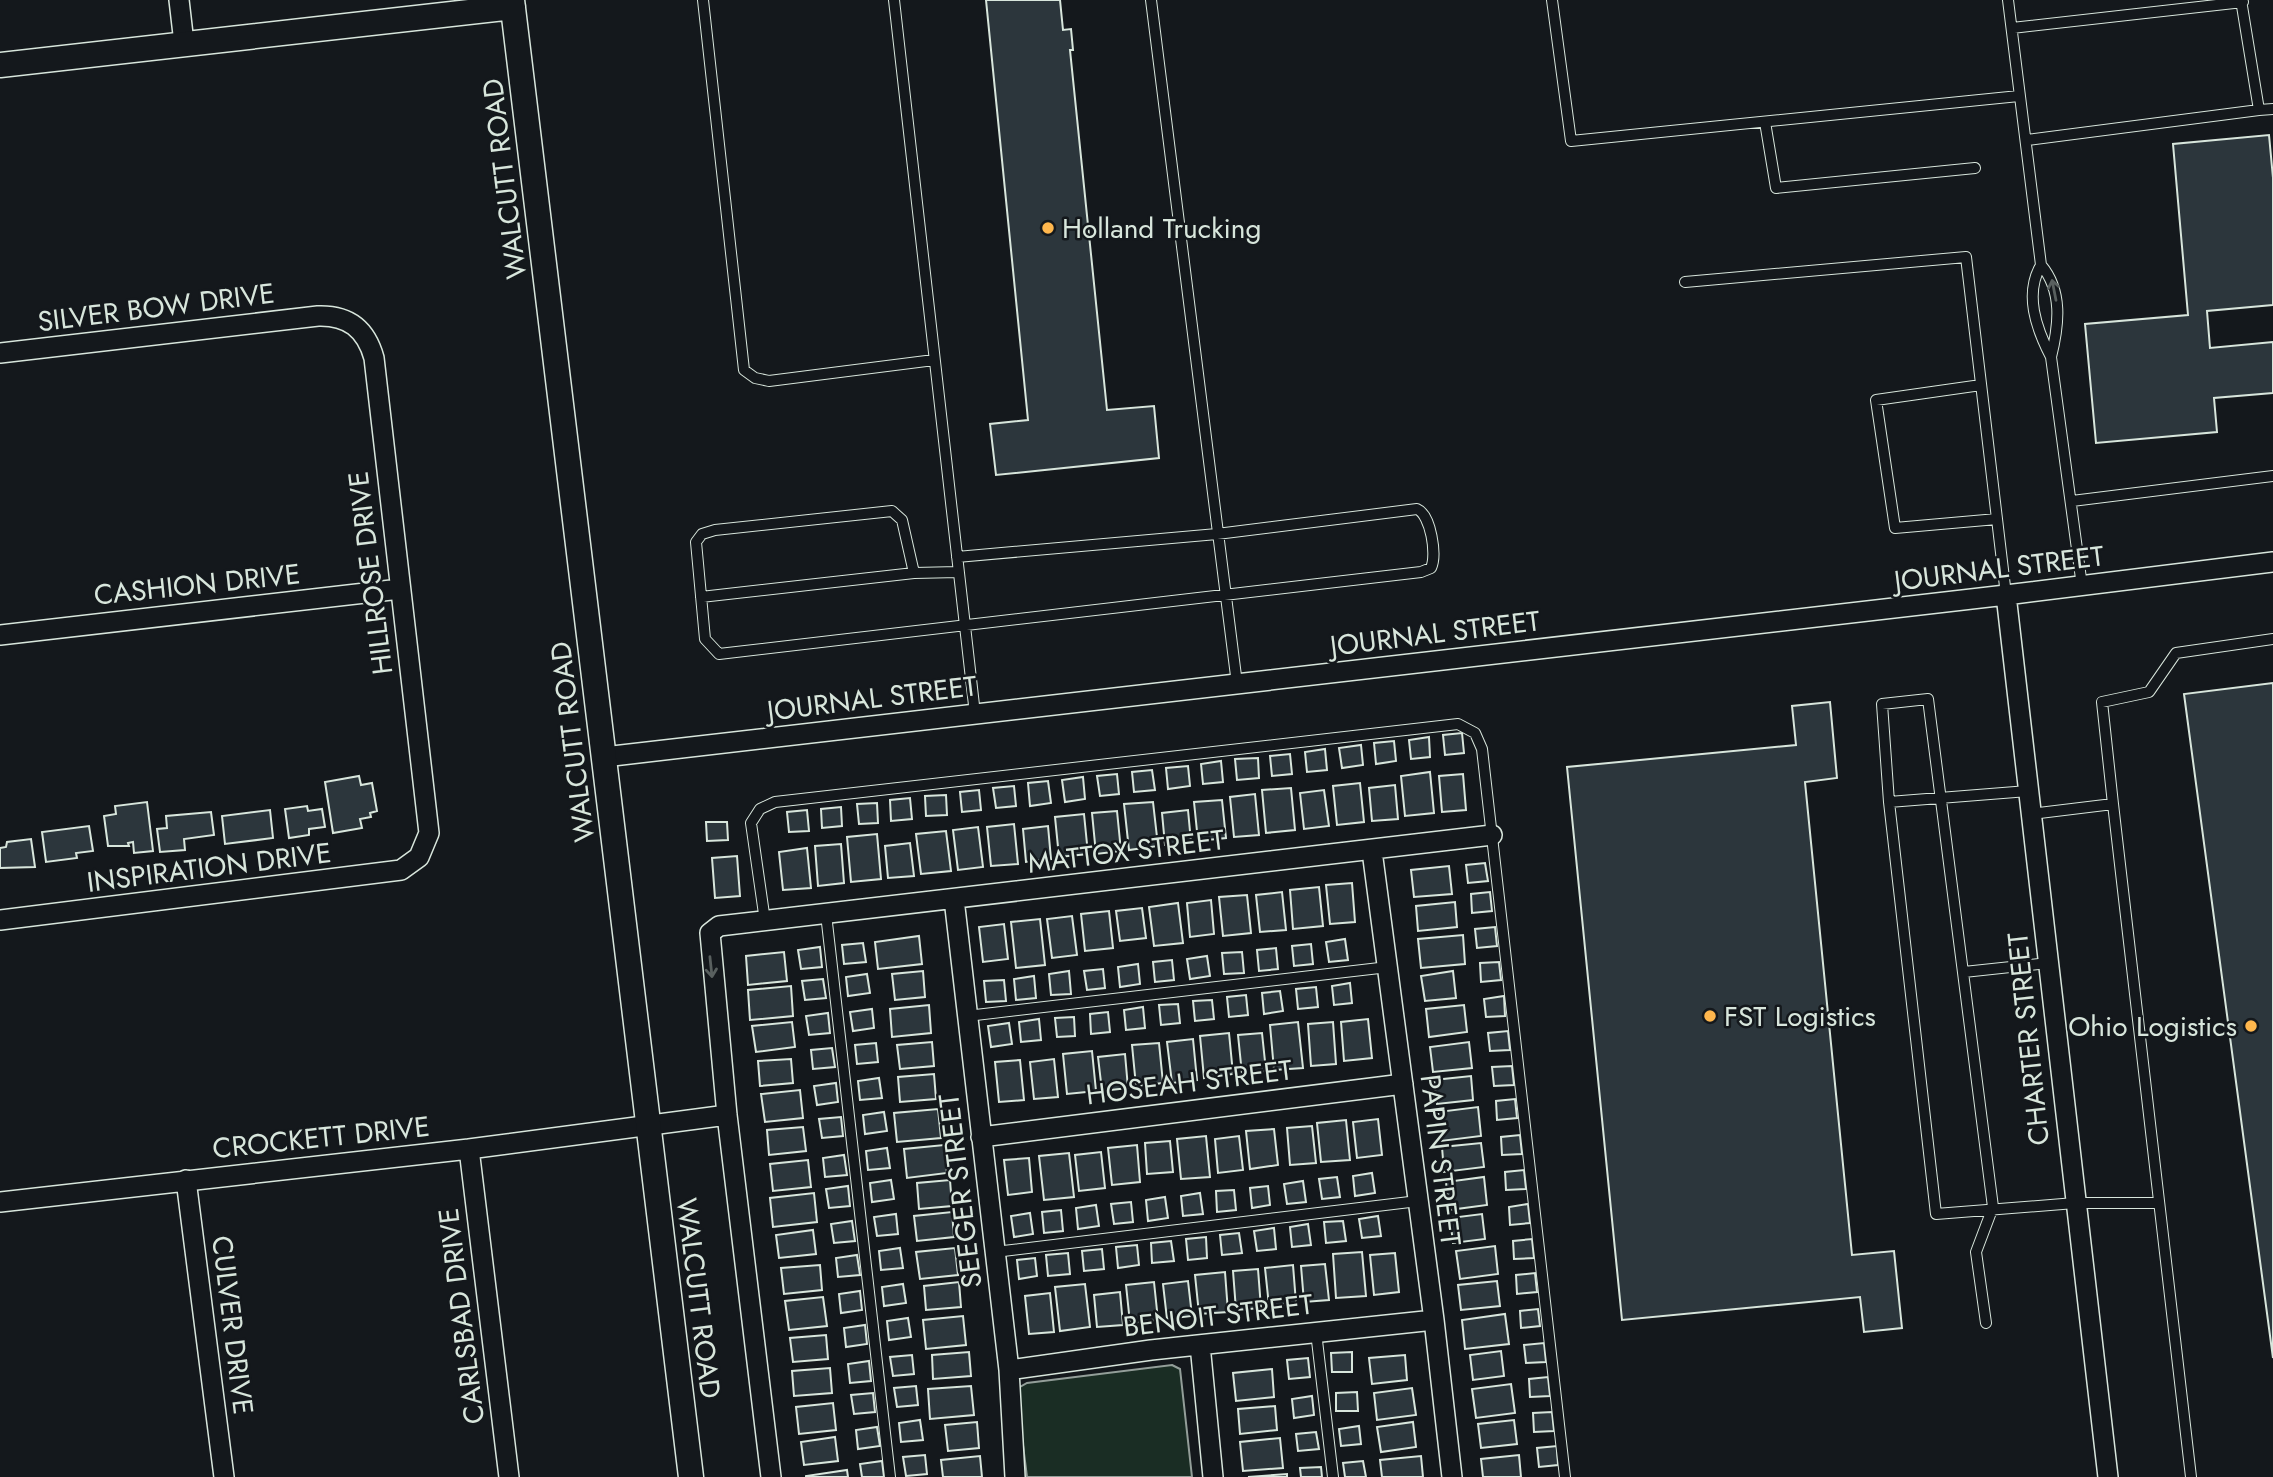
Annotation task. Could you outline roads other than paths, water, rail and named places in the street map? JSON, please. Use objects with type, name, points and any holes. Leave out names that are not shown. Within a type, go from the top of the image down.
[{"type":"street","points":[[179,0],[184,43]]},
{"type":"street","points":[[0,65],[512,3]]},
{"type":"street","name":"WALCUTT ROAD","points":[[512,3],[691,1477]]},
{"type":"street","name":"HILLROSE DRIVE","points":[[318,316],[338,315],[356,326],[369,340],[374,358],[429,833],[419,857]]},
{"type":"street","name":"SILVER BOW DRIVE","points":[[0,354],[318,316]]},
{"type":"street","name":"JOURNAL STREET","points":[[604,757],[2006,596],[2273,562]]},
{"type":"street","name":"CASHION DRIVE","points":[[0,635],[400,589]]},
{"type":"street","name":"CHARTER STREET","points":[[2006,596],[2108,1477]]},
{"type":"street","name":"MATTOX STREET","points":[[771,1477],[708,938],[719,926],[1492,835]]},
{"type":"street","name":"PAPIN STREET","points":[[1372,851],[1419,1201],[1452,1477]]},
{"type":"street","name":"INSPIRATION DRIVE","points":[[0,920],[366,876],[401,870],[419,857]]},
{"type":"street","name":"SEEGER STREET","points":[[954,899],[1009,1370],[1015,1477]]},
{"type":"street","name":"HOSEAH STREET","points":[[981,1137],[1403,1084]]},
{"type":"street","name":"CROCKETT DRIVE","points":[[0,1202],[469,1149],[727,1115]]},
{"type":"street","name":"CARLSBAD DRIVE","points":[[469,1149],[509,1477]]},
{"type":"street","name":"CULVER DRIVE","points":[[186,1180],[224,1477]]},
{"type":"street","name":"BENOIT STREET","points":[[1009,1370],[1200,1345],[1434,1320]]},
{"type":"street","points":[[1200,1345],[1213,1477]]},
{"type":"lane","points":[[703,0],[744,370],[755,378],[769,380],[934,360]]},
{"type":"lane","points":[[894,0],[975,714]]},
{"type":"lane","points":[[1151,0],[1237,684]]},
{"type":"lane","points":[[1552,0],[1571,141],[2019,96]]},
{"type":"lane","points":[[2008,0],[2041,265],[2032,281],[2036,329],[2051,356],[2082,586]]},
{"type":"lane","points":[[2012,28],[2242,1],[2259,110]]},
{"type":"lane","points":[[2027,140],[2273,109]]},
{"type":"lane","points":[[1765,121],[1776,188],[1975,168]]},
{"type":"lane","points":[[1685,282],[1966,257],[2006,596]]},
{"type":"lane","points":[[2041,265],[2053,278],[2057,303],[2059,327],[2051,356]]},
{"type":"lane","points":[[1981,385],[1876,400],[1895,528],[1997,519]]},
{"type":"lane","points":[[2072,501],[2273,477]]},
{"type":"lane","points":[[914,573],[902,520],[892,511],[715,530],[702,534],[696,542],[705,639],[719,654],[1421,572],[1431,568],[1434,561],[1427,518],[1423,510],[1417,509],[1217,534],[957,557]]},
{"type":"lane","points":[[701,597],[914,573],[958,572]]},
{"type":"lane","points":[[2191,1477],[2102,702],[2149,692],[2176,653],[2273,639]]},
{"type":"lane","points":[[1986,1323],[1976,1252],[1993,1207],[1928,699],[1882,704],[1889,802],[1936,1214],[1993,1207],[2158,1203]]},
{"type":"lane","points":[[765,921],[751,823],[760,809],[775,802],[1458,724],[1475,733],[1482,749],[1565,1477]]},
{"type":"lane","points":[[1889,802],[2028,791]]},
{"type":"lane","points":[[2031,814],[2113,804]]},
{"type":"lane","points":[[826,914],[890,1477]]},
{"type":"lane","points":[[1964,972],[2048,963]]},
{"type":"lane","points":[[967,1016],[1388,967]]},
{"type":"lane","points":[[995,1252],[1419,1201]]},
{"type":"lane","points":[[1316,1332],[1333,1477]]},
{"type":"place","name":"Holland Trucking","points":[[1048,228]]},
{"type":"place","name":"FST Logistics","points":[[1710,1016]]},
{"type":"place","name":"Ohio Logistics","points":[[2251,1026]]}]
